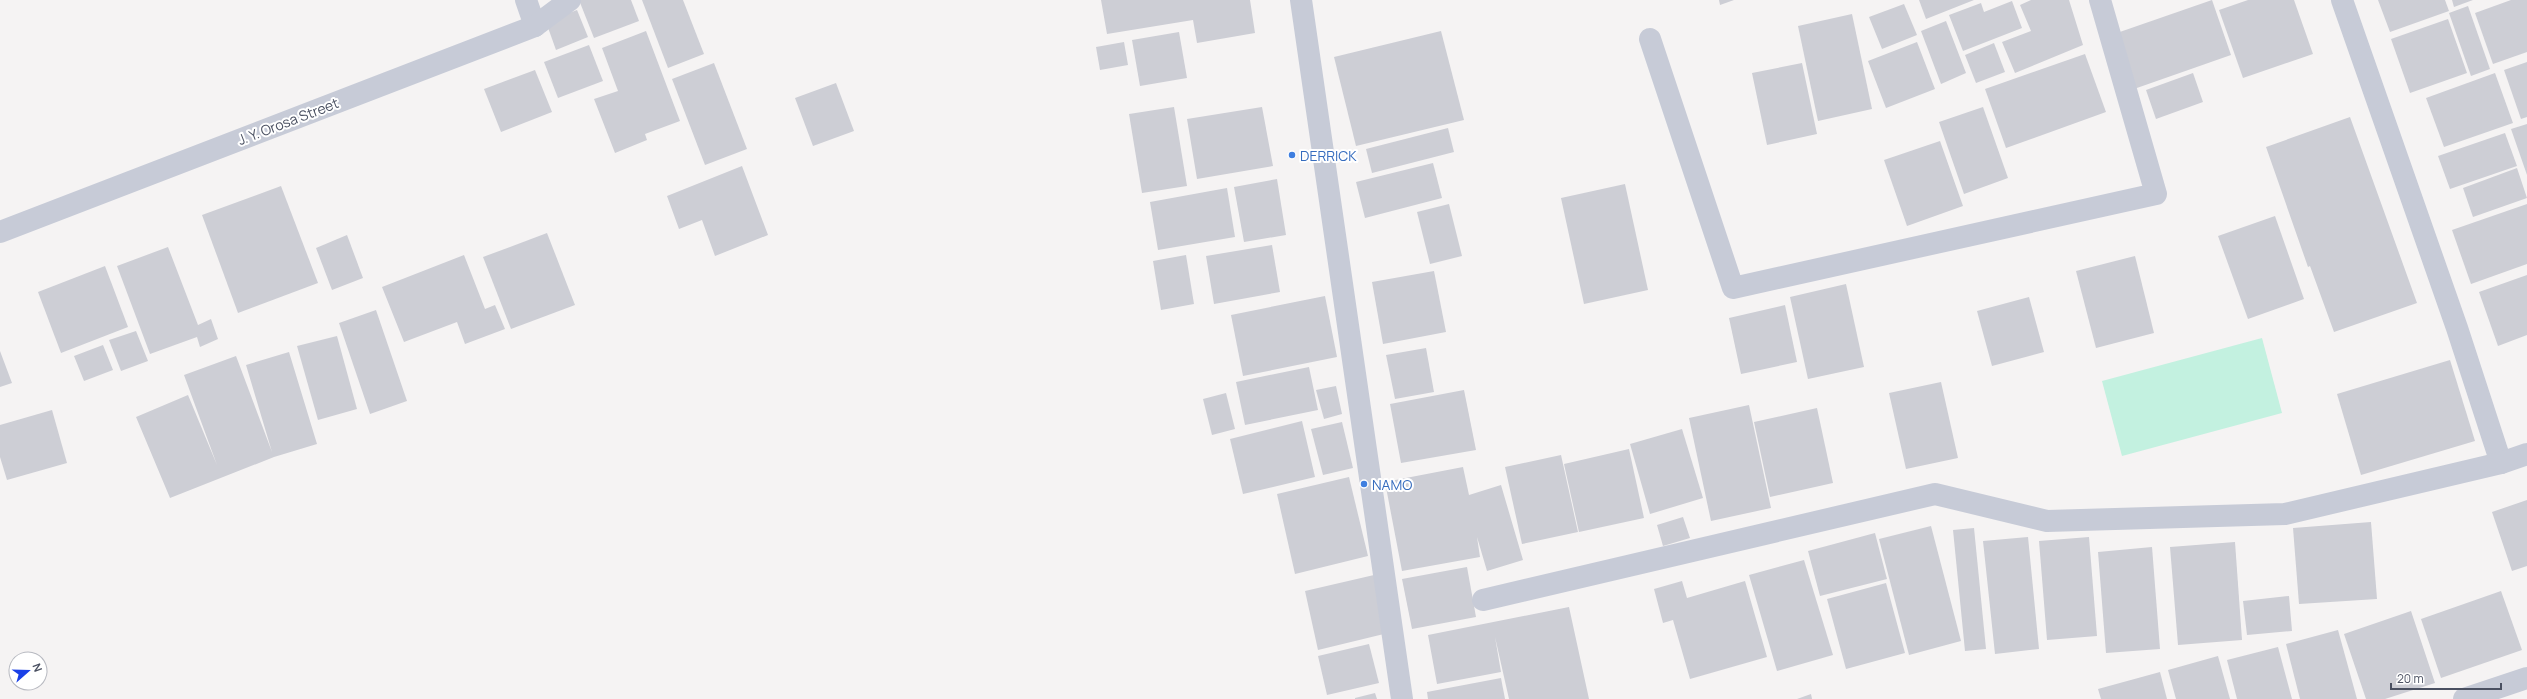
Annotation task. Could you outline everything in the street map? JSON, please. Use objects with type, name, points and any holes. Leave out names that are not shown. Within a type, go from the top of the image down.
[{"type":"street","points":[[526,0],[535,26]]},
{"type":"street","name":"J. Y. Orosa Street","points":[[0,232],[535,26],[570,0]]},
{"type":"street","points":[[1301,0],[1402,699]]},
{"type":"street","points":[[1650,39],[1734,288],[2156,194],[2100,0]]},
{"type":"street","points":[[2342,0],[2457,328],[2501,463]]},
{"type":"street","points":[[1483,600],[1935,494],[2047,521],[2284,514],[2501,463],[2527,454]]},
{"type":"street","points":[[2464,699],[2527,678]]},
{"type":"green space","points":[[2262,338],[2282,413],[2122,456],[2102,381]]},
{"type":"building","points":[[579,0],[631,0],[639,21],[594,38]]},
{"type":"building","points":[[642,0],[683,0],[704,54],[668,68]]},
{"type":"building","points":[[1101,0],[1250,0],[1255,33],[1197,43],[1193,20],[1107,34]]},
{"type":"building","points":[[1719,0],[1734,0],[1720,5]]},
{"type":"building","points":[[1919,0],[1974,0],[1926,19]]},
{"type":"building","points":[[2031,0],[2069,0],[2083,45],[2015,73],[2002,42],[2031,31],[2020,5]]},
{"type":"building","points":[[2212,0],[2231,55],[2134,89],[2114,34]]},
{"type":"building","points":[[2248,0],[2294,0],[2313,54],[2243,78],[2219,10]]},
{"type":"building","points":[[2378,0],[2445,0],[2449,11],[2390,32]]},
{"type":"building","points":[[2452,0],[2473,0],[2454,7]]},
{"type":"building","points":[[2511,0],[2527,0],[2527,52],[2493,64],[2475,13]]},
{"type":"building","points":[[2012,1],[2022,28],[1963,51],[1949,15],[1981,3],[1984,12]]},
{"type":"building","points":[[1904,4],[1917,35],[1882,49],[1869,17]]},
{"type":"building","points":[[2468,6],[2490,69],[2471,76],[2449,13]]},
{"type":"building","points":[[577,10],[588,37],[556,50],[546,22]]},
{"type":"building","points":[[1852,14],[1872,109],[1818,121],[1798,26]]},
{"type":"building","points":[[2448,19],[2467,73],[2410,93],[2391,39]]},
{"type":"building","points":[[1946,21],[1966,73],[1941,84],[1921,31]]},
{"type":"building","points":[[646,31],[680,121],[645,134],[647,140],[615,153],[594,99],[618,91],[602,48]]},
{"type":"building","points":[[1441,31],[1464,120],[1356,146],[1334,57]]},
{"type":"building","points":[[1179,32],[1187,78],[1140,86],[1132,40]]},
{"type":"building","points":[[1124,42],[1128,65],[1100,70],[1096,47]]},
{"type":"building","points":[[1917,42],[1935,89],[1886,108],[1868,61]]},
{"type":"building","points":[[1994,43],[2005,72],[1976,83],[1965,55]]},
{"type":"building","points":[[589,45],[603,81],[558,98],[544,62]]},
{"type":"building","points":[[2085,54],[2106,112],[2006,148],[1985,89]]},
{"type":"building","points":[[2527,62],[2527,117],[2521,119],[2504,70]]},
{"type":"building","points":[[714,63],[747,149],[705,165],[672,79]]},
{"type":"building","points":[[1802,63],[1817,134],[1767,145],[1752,73]]},
{"type":"building","points":[[535,70],[552,112],[501,132],[484,89]]},
{"type":"building","points":[[2193,73],[2203,102],[2156,119],[2146,90]]},
{"type":"building","points":[[2495,73],[2513,123],[2444,147],[2426,98]]},
{"type":"building","points":[[836,83],[854,131],[813,146],[795,98]]},
{"type":"building","points":[[1174,107],[1187,186],[1142,193],[1129,114]]},
{"type":"building","points":[[1262,107],[1273,166],[1197,179],[1187,119]]},
{"type":"building","points":[[1983,107],[2008,178],[1964,194],[1939,122]]},
{"type":"building","points":[[2350,117],[2417,303],[2334,332],[2310,266],[2308,267],[2266,147]]},
{"type":"building","points":[[2527,124],[2527,175],[2511,129]]},
{"type":"building","points":[[1448,128],[1454,152],[1372,173],[1366,149]]},
{"type":"building","points":[[2505,133],[2517,166],[2450,189],[2438,156]]},
{"type":"building","points":[[1940,141],[1963,206],[1907,226],[1884,160]]},
{"type":"building","points":[[1433,163],[1442,198],[1365,218],[1356,182]]},
{"type":"building","points":[[742,166],[768,235],[715,256],[702,220],[679,229],[667,196]]},
{"type":"building","points":[[2517,168],[2527,198],[2473,217],[2463,188]]},
{"type":"building","points":[[1277,179],[1286,235],[1244,242],[1234,187]]},
{"type":"building","points":[[1625,184],[1648,290],[1584,304],[1561,198]]},
{"type":"building","points":[[281,186],[318,283],[238,313],[202,215]]},
{"type":"building","points":[[1227,188],[1235,237],[1158,250],[1150,202]]},
{"type":"building","points":[[1449,204],[1462,256],[1430,264],[1417,212]]},
{"type":"building","points":[[2527,204],[2527,264],[2471,284],[2452,230]]},
{"type":"building","points":[[2275,216],[2304,299],[2248,319],[2218,236]]},
{"type":"building","points":[[547,233],[575,305],[511,329],[483,257]]},
{"type":"building","points":[[347,235],[363,278],[332,290],[316,248]]},
{"type":"building","points":[[1272,245],[1280,292],[1214,304],[1206,256]]},
{"type":"building","points":[[168,247],[198,325],[211,319],[218,339],[200,347],[197,337],[150,354],[117,266]]},
{"type":"building","points":[[464,255],[485,309],[495,305],[505,329],[465,344],[457,322],[404,342],[382,287]]},
{"type":"building","points":[[1186,255],[1194,304],[1161,310],[1153,261]]},
{"type":"building","points":[[2135,256],[2154,333],[2096,348],[2076,271]]},
{"type":"building","points":[[105,266],[128,327],[61,353],[38,292]]},
{"type":"building","points":[[1434,271],[1446,332],[1383,344],[1372,282]]},
{"type":"building","points":[[2527,275],[2527,335],[2498,346],[2479,292]]},
{"type":"building","points":[[1846,284],[1864,367],[1808,379],[1790,297]]},
{"type":"building","points":[[1325,296],[1337,357],[1243,376],[1231,315]]},
{"type":"building","points":[[2029,297],[2044,352],[1992,366],[1977,311]]},
{"type":"building","points":[[1785,305],[1797,362],[1741,374],[1729,318]]},
{"type":"building","points":[[376,310],[407,401],[370,414],[339,323]]},
{"type":"building","points":[[136,331],[148,361],[121,371],[109,340]]},
{"type":"building","points":[[337,336],[357,409],[318,420],[297,346]]},
{"type":"building","points":[[103,345],[113,370],[84,381],[74,356]]},
{"type":"building","points":[[1426,348],[1434,392],[1395,399],[1386,355]]},
{"type":"building","points":[[0,351],[12,383],[0,387]]},
{"type":"building","points":[[289,352],[317,444],[274,457],[170,498],[136,417],[188,395],[217,465],[184,375],[236,356],[272,452],[246,365]]},
{"type":"building","points":[[2450,360],[2475,441],[2361,475],[2337,394]]},
{"type":"building","points":[[1309,367],[1318,410],[1245,425],[1236,382]]},
{"type":"building","points":[[1941,382],[1958,458],[1906,469],[1889,393]]},
{"type":"building","points":[[1336,386],[1342,414],[1324,419],[1316,390]]},
{"type":"building","points":[[1464,390],[1476,450],[1401,463],[1390,404]]},
{"type":"building","points":[[1226,393],[1235,429],[1212,435],[1203,399]]},
{"type":"building","points":[[1749,405],[1771,508],[1711,521],[1689,418]]},
{"type":"building","points":[[1817,408],[1833,483],[1770,497],[1754,422]]},
{"type":"building","points":[[52,410],[67,463],[7,480],[0,457],[0,425]]},
{"type":"building","points":[[1302,421],[1315,477],[1243,494],[1230,439]]},
{"type":"building","points":[[1342,422],[1353,468],[1323,475],[1311,429]]},
{"type":"building","points":[[1682,429],[1703,498],[1650,514],[1630,444]]},
{"type":"building","points":[[1629,449],[1644,518],[1579,532],[1564,464]]},
{"type":"building","points":[[1561,455],[1578,532],[1522,544],[1505,467]]},
{"type":"building","points":[[1463,467],[1469,495],[1501,485],[1523,560],[1487,571],[1477,537],[1480,557],[1402,571],[1385,482]]},
{"type":"building","points":[[1349,477],[1368,556],[1295,574],[1277,494]]},
{"type":"building","points":[[2527,500],[2527,566],[2512,571],[2492,512]]},
{"type":"building","points":[[1683,517],[1690,538],[1663,546],[1657,525]]},
{"type":"building","points":[[2371,522],[2377,599],[2299,604],[2293,528]]},
{"type":"building","points":[[1931,526],[1961,641],[1909,655],[1879,539]]},
{"type":"building","points":[[1974,528],[1986,649],[1965,651],[1953,530]]},
{"type":"building","points":[[1875,533],[1887,579],[1820,596],[1808,551]]},
{"type":"building","points":[[2028,537],[2039,649],[1995,654],[1983,541]]},
{"type":"building","points":[[2089,537],[2097,636],[2047,640],[2039,541]]},
{"type":"building","points":[[2235,542],[2242,640],[2178,645],[2170,547]]},
{"type":"building","points":[[2152,547],[2160,649],[2106,653],[2098,552]]},
{"type":"building","points":[[1804,560],[1833,655],[1777,671],[1749,575]]},
{"type":"building","points":[[1467,567],[1476,617],[1412,629],[1402,579]]},
{"type":"building","points":[[1374,575],[1388,633],[1318,650],[1305,591]]},
{"type":"building","points":[[1682,581],[1687,598],[1745,581],[1767,657],[1690,679],[1673,620],[1663,623],[1654,589]]},
{"type":"building","points":[[1886,583],[1905,653],[1846,669],[1827,599]]},
{"type":"building","points":[[2501,591],[2522,650],[2441,678],[2421,619]]},
{"type":"building","points":[[2289,596],[2292,631],[2247,635],[2243,601]]},
{"type":"building","points":[[1569,607],[1589,699],[1509,699],[1495,637],[1501,672],[1437,684],[1428,635]]},
{"type":"building","points":[[2411,611],[2435,683],[2385,699],[2366,699],[2344,634]]},
{"type":"building","points":[[2338,630],[2357,699],[2300,699],[2286,644]]},
{"type":"building","points":[[1369,644],[1379,683],[1327,695],[1318,656]]},
{"type":"building","points":[[2278,647],[2292,699],[2237,699],[2227,660]]},
{"type":"building","points":[[2218,656],[2230,699],[2176,699],[2168,670]]},
{"type":"building","points":[[2160,672],[2167,699],[2101,699],[2098,689]]},
{"type":"building","points":[[1501,678],[1505,699],[1428,699],[1427,692]]},
{"type":"building","points":[[1375,693],[1377,699],[1355,699],[1355,698]]},
{"type":"building","points":[[1811,694],[1812,699],[1797,699]]},
{"type":"place","name":"DERRICK","points":[[1292,155]]},
{"type":"place","name":"NAMO","points":[[1364,484]]}]
